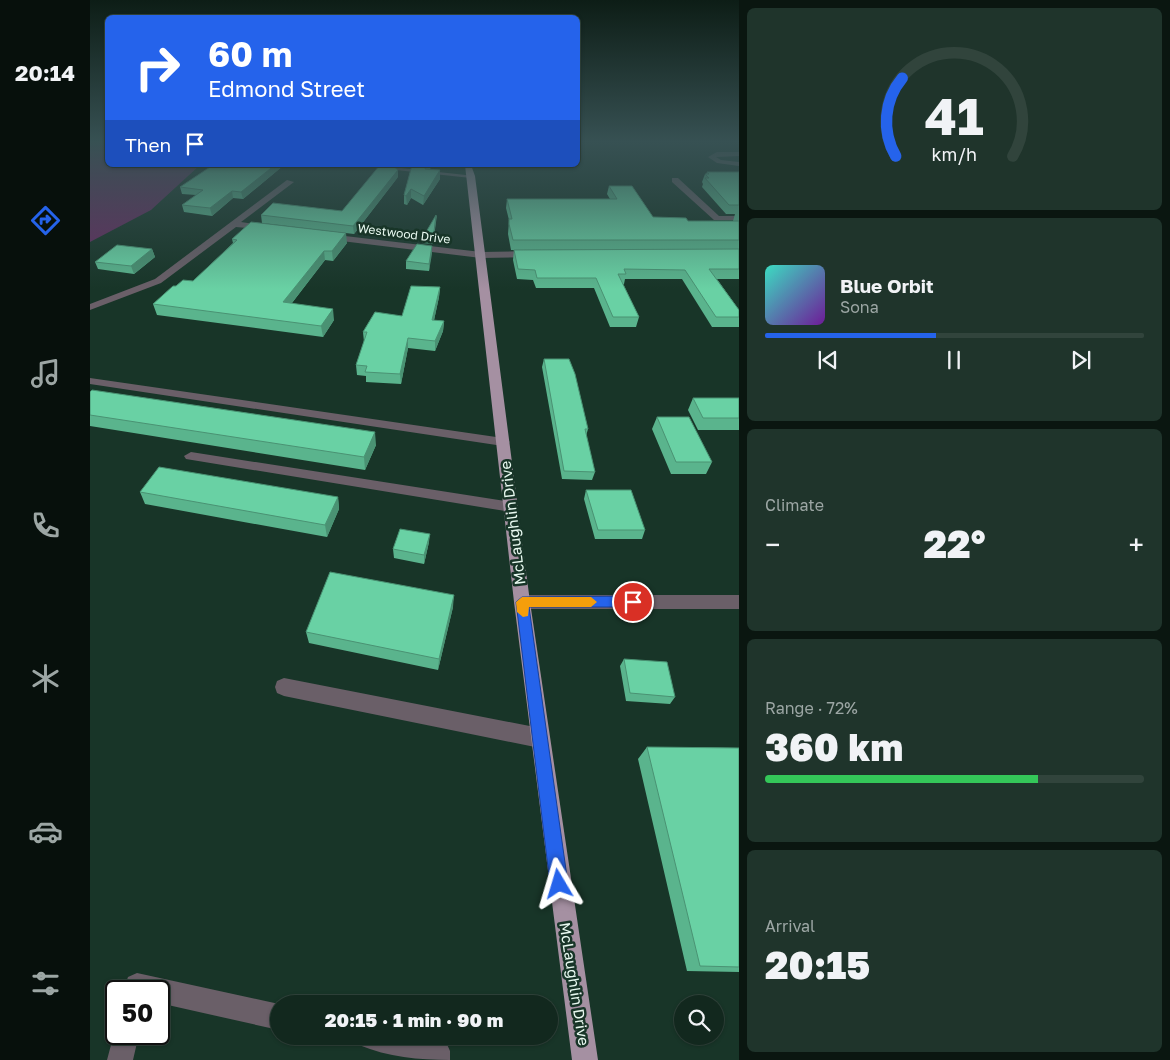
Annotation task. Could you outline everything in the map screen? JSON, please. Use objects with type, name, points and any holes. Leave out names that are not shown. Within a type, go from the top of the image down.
[{"type":"main road","name":"McLaughlin Drive","points":[[473,190],[522,602],[586,1060]]},
{"type":"street","points":[[90,307],[158,281],[279,190]]},
{"type":"street","points":[[687,190],[717,218],[739,218]]},
{"type":"street","points":[[235,224],[272,229]]},
{"type":"street","name":"Westwood Drive","points":[[319,236],[481,255],[549,254]]},
{"type":"street","points":[[90,380],[503,442]]},
{"type":"street","points":[[191,456],[511,507]]},
{"type":"street","points":[[522,602],[739,602]]},
{"type":"street","points":[[284,687],[540,738]]},
{"type":"street","points":[[170,993],[270,1015]]},
{"type":"street","points":[[120,1060],[123,1045]]},
{"type":"street","points":[[409,1045],[437,1051],[437,1060]]},
{"type":"shaded area","points":[[90,190],[172,190],[151,210],[90,242]]},
{"type":"building","points":[[202,190],[243,190],[232,191],[210,208],[182,205]]},
{"type":"building","points":[[359,190],[382,190],[353,226],[261,215],[273,203],[342,211]]},
{"type":"building","points":[[405,190],[410,190],[406,196],[404,195]]},
{"type":"building","points":[[414,190],[427,190],[424,196]]},
{"type":"building","points":[[612,190],[635,190],[653,217],[686,218],[688,221],[739,221],[739,240],[513,240],[509,224],[509,219],[512,219],[507,199],[617,199]]},
{"type":"building","points":[[716,190],[739,190],[739,205],[729,205]]},
{"type":"building","points":[[436,215],[433,240],[422,239]]},
{"type":"building","points":[[251,222],[346,233],[332,251],[324,251],[283,302],[333,309],[321,326],[153,304],[173,286],[176,286],[183,280],[193,281],[237,240],[232,239]]},
{"type":"building","points":[[417,244],[432,246],[429,264],[406,261]]},
{"type":"building","points":[[117,245],[152,249],[131,266],[95,262]]},
{"type":"building","points":[[739,249],[739,269],[709,269],[739,310],[739,317],[716,317],[685,270],[624,269],[626,274],[618,274],[639,317],[613,317],[596,278],[537,278],[535,270],[518,269],[514,250]]},
{"type":"building","points":[[411,286],[440,287],[432,320],[444,321],[435,341],[408,338],[400,374],[365,372],[367,366],[356,365],[367,332],[363,332],[375,312],[402,316]]},
{"type":"building","points":[[544,359],[569,359],[575,374],[588,429],[585,429],[595,472],[564,471]]},
{"type":"building","points":[[92,390],[375,432],[364,457],[90,415],[90,392]]},
{"type":"building","points":[[693,398],[739,398],[739,418],[703,418]]},
{"type":"building","points":[[657,417],[689,417],[712,462],[676,462]]},
{"type":"building","points":[[159,467],[338,497],[325,525],[140,492]]},
{"type":"building","points":[[586,490],[631,490],[645,530],[598,530]]},
{"type":"building","points":[[400,529],[430,534],[424,555],[393,549]]},
{"type":"building","points":[[330,572],[454,595],[439,659],[306,632]]},
{"type":"building","points":[[624,659],[667,662],[675,697],[630,693]]},
{"type":"building","points":[[647,747],[739,748],[739,967],[700,966]]},
{"type":"slow traffic","points":[[523,612],[522,602],[591,602]]},
{"type":"route","points":[[559,884],[522,602],[633,602]]}]
